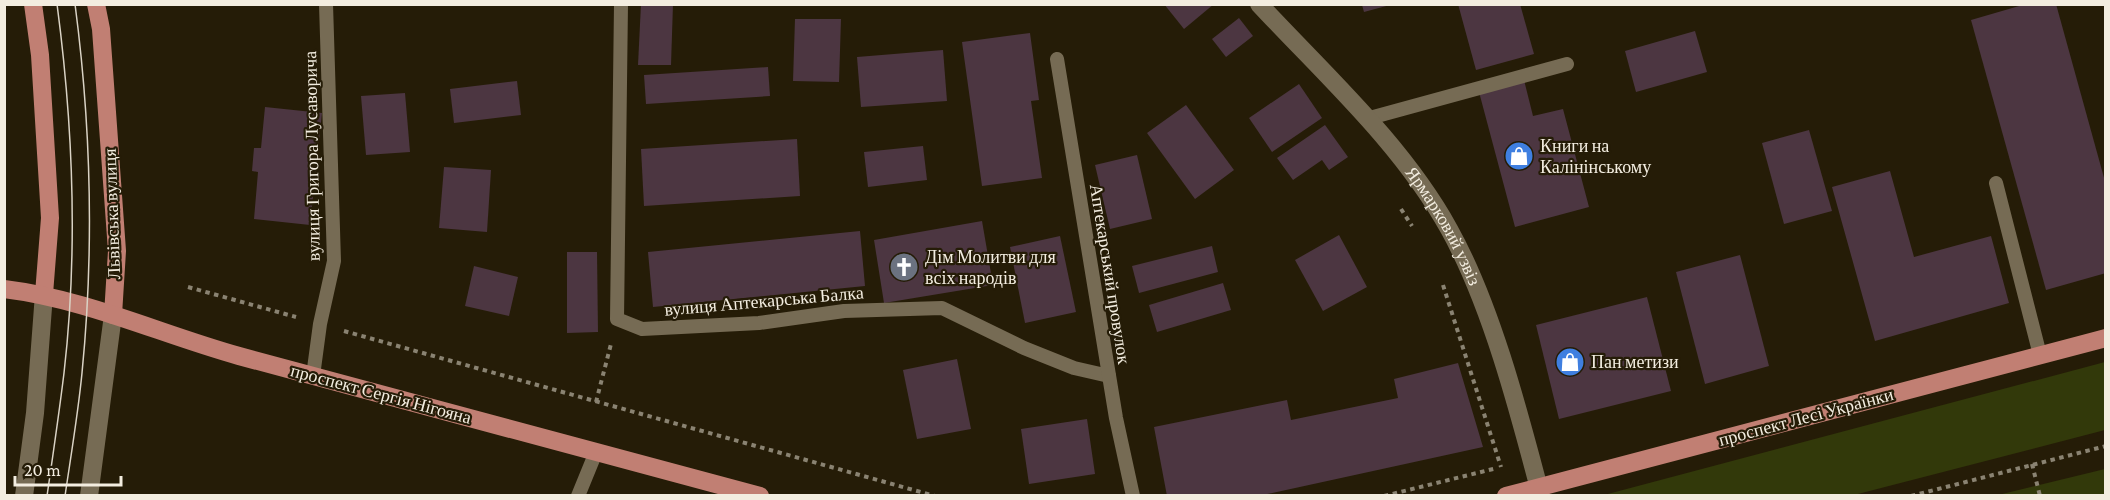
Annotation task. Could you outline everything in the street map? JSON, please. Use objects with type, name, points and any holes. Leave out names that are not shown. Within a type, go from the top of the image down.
[{"type":"main road","points":[[33,4],[40,55],[50,218],[44,294]]},
{"type":"main road","name":"Львівська вулиця","points":[[96,4],[102,41],[117,251],[113,315]]},
{"type":"main road","name":"проспект Сергія Нігояна","points":[[4,289],[44,294],[113,315],[176,338],[760,495]]},
{"type":"main road","name":"проспект Лесі Українки","points":[[1506,495],[1540,491],[2106,338]]},
{"type":"street","name":"Ярмарковий узвіз","points":[[1259,4],[1412,172],[1450,230],[1487,314],[1540,491]]},
{"type":"street","points":[[24,495],[35,412],[44,294]]},
{"type":"street","name":"Львівська вулиця","points":[[89,495],[113,315]]},
{"type":"lane","name":"вулиця Григора Лусаворича","points":[[313,376],[320,324],[334,261],[326,4]]},
{"type":"lane","points":[[617,319],[621,4]]},
{"type":"lane","name":"Аптекарський провулок","points":[[1056,58],[1109,376],[1133,495]]},
{"type":"lane","points":[[1366,119],[1567,64]]},
{"type":"lane","points":[[1996,183],[2040,355]]},
{"type":"lane","name":"вулиця Аптекарська Балка","points":[[617,319],[642,329],[759,323],[844,311],[942,308],[1044,356],[1074,368],[1109,376]]},
{"type":"lane","points":[[578,495],[596,452]]},
{"type":"path","points":[[1401,208],[1413,227]]},
{"type":"path","points":[[1440,277],[1501,467]]},
{"type":"path","points":[[188,287],[935,495]]},
{"type":"path","points":[[596,402],[617,319]]},
{"type":"path","points":[[1911,495],[2106,446]]},
{"type":"path","points":[[1384,495],[1531,460]]},
{"type":"path","points":[[2031,464],[2040,495]]},
{"type":"green space","points":[[2105,362],[2105,430],[1854,495],[1604,495]]},
{"type":"green space","points":[[2105,469],[2105,495],[1998,495]]},
{"type":"building","points":[[641,4],[673,4],[671,65],[638,65]]},
{"type":"building","points":[[1164,4],[1214,4],[1184,29]]},
{"type":"building","points":[[1458,4],[1520,4],[1534,54],[1476,70]]},
{"type":"building","points":[[2026,4],[2056,4],[2106,185],[2106,273],[2046,290],[1971,20]]},
{"type":"building","points":[[1362,5],[1390,5],[1364,12]]},
{"type":"building","points":[[1239,18],[1253,36],[1226,57],[1212,39]]},
{"type":"building","points":[[795,19],[841,19],[839,82],[793,81]]},
{"type":"building","points":[[1695,31],[1707,72],[1636,92],[1625,51]]},
{"type":"building","points":[[1030,33],[1039,100],[1031,101],[1042,178],[982,186],[962,42]]},
{"type":"building","points":[[943,50],[947,101],[861,107],[857,57]]},
{"type":"building","points":[[768,67],[770,96],[646,104],[644,75]]},
{"type":"building","points":[[1524,80],[1533,116],[1563,109],[1589,207],[1515,227],[1479,92]]},
{"type":"building","points":[[517,81],[521,115],[454,123],[450,89]]},
{"type":"building","points":[[1299,84],[1322,118],[1272,152],[1249,118]]},
{"type":"building","points":[[405,93],[410,152],[366,155],[361,96]]},
{"type":"building","points":[[1186,105],[1234,170],[1195,199],[1147,133]]},
{"type":"building","points":[[265,107],[322,113],[310,225],[254,219],[258,172],[252,171],[254,148],[261,148]]},
{"type":"building","points":[[1325,125],[1348,157],[1329,170],[1322,160],[1293,180],[1277,158]]},
{"type":"building","points":[[1809,130],[1832,211],[1784,224],[1762,143]]},
{"type":"building","points":[[797,139],[800,196],[644,206],[641,149]]},
{"type":"building","points":[[923,146],[927,180],[868,187],[864,152]]},
{"type":"building","points":[[1137,155],[1152,219],[1110,229],[1095,165]]},
{"type":"building","points":[[444,167],[491,170],[487,232],[439,228]]},
{"type":"building","points":[[1890,171],[1914,257],[1991,236],[2009,303],[1875,341],[1832,187]]},
{"type":"building","points":[[982,221],[993,285],[884,303],[874,240]]},
{"type":"building","points":[[860,231],[865,286],[653,307],[648,252]]},
{"type":"building","points":[[1339,235],[1367,287],[1323,311],[1295,260]]},
{"type":"building","points":[[1060,236],[1076,312],[1025,323],[1010,247]]},
{"type":"building","points":[[1212,246],[1218,272],[1139,293],[1132,266]]},
{"type":"building","points":[[567,252],[597,252],[598,332],[567,333]]},
{"type":"building","points":[[1740,255],[1769,366],[1705,384],[1676,272]]},
{"type":"building","points":[[474,266],[518,277],[509,316],[465,306]]},
{"type":"building","points":[[1223,283],[1231,310],[1157,332],[1149,305]]},
{"type":"building","points":[[1647,297],[1671,391],[1559,419],[1536,325]]},
{"type":"building","points":[[957,359],[971,429],[917,439],[903,370]]},
{"type":"building","points":[[1458,363],[1483,447],[1258,496],[1167,496],[1154,427],[1287,400],[1291,420],[1398,398],[1394,379]]},
{"type":"building","points":[[1087,419],[1095,474],[1029,484],[1021,429]]},
{"type":"tram line","points":[[47,496],[64,373],[72,235],[70,142],[57,4]]},
{"type":"tram line","points":[[65,496],[82,373],[89,235],[85,96],[75,4]]},
{"type":"place","name":"Книги на Калінінському","points":[[1519,156]]},
{"type":"place","name":"Дім Молитви для всіх народів","points":[[904,267]]},
{"type":"place","name":"Пан метизи","points":[[1570,362]]}]
